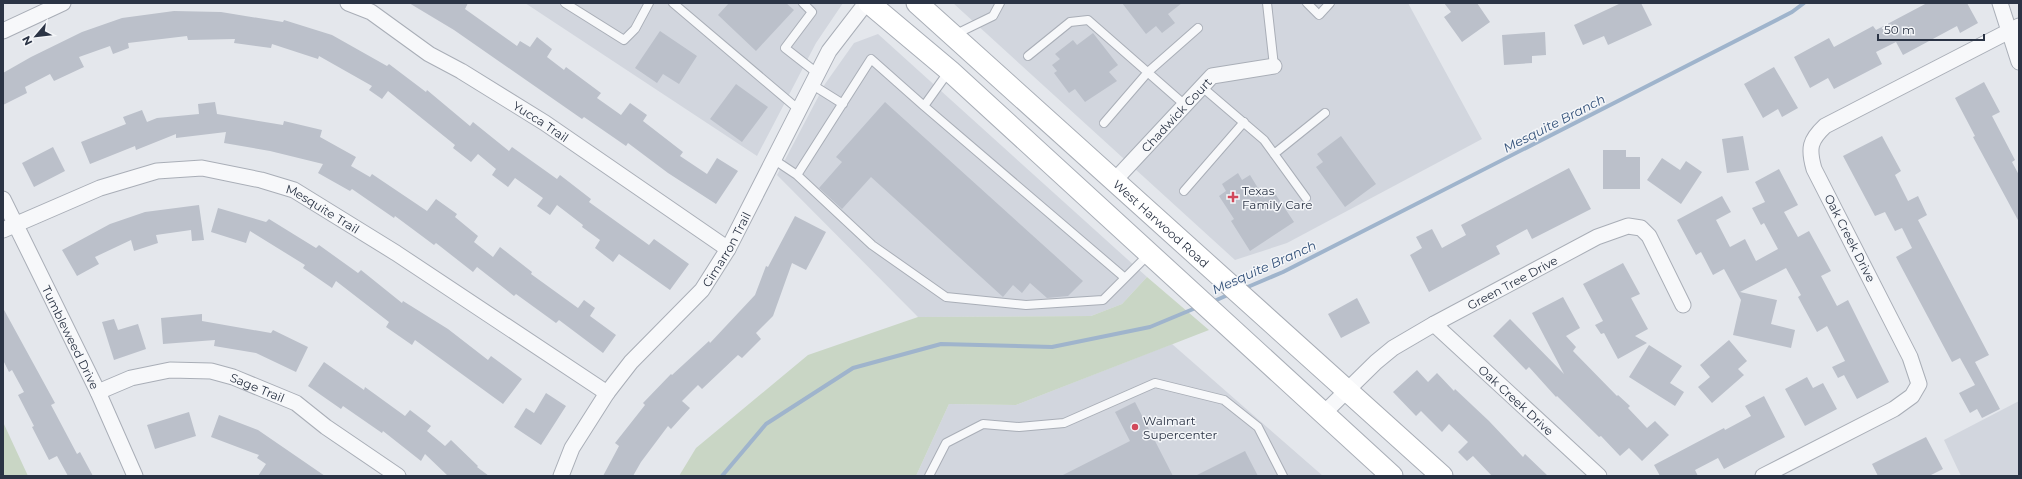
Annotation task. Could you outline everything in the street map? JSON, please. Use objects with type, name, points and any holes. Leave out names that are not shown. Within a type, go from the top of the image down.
[{"type":"main road","points":[[870,3],[950,71],[1324,412],[1392,476]]},
{"type":"main road","name":"West Harwood Road","points":[[917,3],[1442,476]]},
{"type":"street","points":[[3,31],[63,3]]},
{"type":"street","name":"Yucca Trail","points":[[348,3],[371,12],[429,54],[461,71],[545,123],[728,249]]},
{"type":"street","name":"Cimarron Trail","points":[[561,476],[572,448],[607,393],[631,362],[702,290],[728,249],[798,109],[829,52],[866,3]]},
{"type":"street","points":[[2000,3],[2013,29],[2019,62]]},
{"type":"street","name":"Oak Creek Drive","points":[[1763,476],[1894,410],[1912,396],[1919,384],[1910,357],[1814,169],[1811,158],[1814,136],[1825,126],[2013,29]]},
{"type":"street","name":"Chadwick Court","points":[[1114,181],[1212,76],[1274,66]]},
{"type":"street","name":"Mesquite Trail","points":[[9,228],[100,188],[157,171],[202,168],[261,180],[294,190],[396,253],[607,393]]},
{"type":"street","name":"Tumbleweed Drive","points":[[3,199],[9,228],[98,392],[135,476]]},
{"type":"street","name":"Green Tree Drive","points":[[1324,412],[1393,348],[1434,324],[1597,237],[1628,226],[1640,228],[1649,236],[1683,306]]},
{"type":"street","name":"Oak Creek Drive","points":[[1434,324],[1599,476]]},
{"type":"street","name":"Sage Trail","points":[[98,392],[131,378],[170,370],[211,371],[233,377],[296,403],[326,427],[398,476]]},
{"type":"lane","points":[[565,3],[624,40],[635,29],[649,3]]},
{"type":"lane","points":[[673,3],[798,109]]},
{"type":"lane","points":[[803,3],[812,12],[785,48],[814,79],[843,104]]},
{"type":"lane","points":[[953,36],[993,16],[1000,3]]},
{"type":"lane","points":[[1266,3],[1274,66]]},
{"type":"lane","points":[[1307,3],[1319,15],[1330,3]]},
{"type":"lane","points":[[1028,56],[1070,22],[1088,20],[1185,105]]},
{"type":"lane","points":[[1104,123],[1148,72],[1198,28]]},
{"type":"lane","points":[[798,175],[872,59],[924,106],[1125,278]]},
{"type":"lane","points":[[924,106],[950,71]]},
{"type":"lane","points":[[1202,87],[1264,140],[1306,198]]},
{"type":"lane","points":[[1274,154],[1325,113]]},
{"type":"lane","points":[[1184,192],[1244,122]]},
{"type":"lane","points":[[773,159],[798,175],[872,245],[946,297],[1026,304],[1103,300],[1150,253]]},
{"type":"lane","points":[[929,476],[946,443],[982,424],[1019,427],[1064,423],[1155,383],[1224,400],[1258,426],[1283,476]]},
{"type":"shaded area","points":[[525,3],[843,3],[816,43],[757,156]]},
{"type":"shaded area","points":[[953,3],[1408,3],[1482,139],[1287,243],[1235,260]]},
{"type":"shaded area","points":[[878,34],[1147,277],[1122,304],[1091,316],[918,317],[777,175],[825,84],[854,43]]},
{"type":"shaded area","points":[[1172,344],[1323,476],[916,476],[949,404],[1016,405]]},
{"type":"shaded area","points":[[2019,401],[2019,476],[1961,476],[1944,440]]},
{"type":"green space","points":[[1147,277],[1209,330],[1016,405],[949,404],[916,476],[679,476],[696,448],[808,355],[918,317],[1091,316],[1122,304]]},
{"type":"green space","points":[[3,422],[28,476],[3,476]]},
{"type":"building","points":[[409,3],[468,3],[465,9],[517,46],[520,41],[530,47],[537,37],[552,49],[547,57],[564,70],[566,67],[601,93],[597,98],[621,115],[630,103],[647,115],[643,121],[683,152],[680,156],[707,174],[717,158],[738,171],[716,204],[668,173],[628,143],[626,146],[584,117],[582,119],[454,30]]},
{"type":"building","points":[[729,3],[786,3],[794,10],[756,51],[718,15]]},
{"type":"building","points":[[1122,3],[1182,3],[1168,14],[1175,23],[1162,33],[1156,26],[1146,34]]},
{"type":"building","points":[[1444,3],[1477,3],[1490,22],[1462,42],[1444,17],[1451,12]]},
{"type":"building","points":[[1621,3],[1641,3],[1652,25],[1608,45],[1604,36],[1583,45],[1574,25]]},
{"type":"building","points":[[1927,3],[1967,3],[1978,23],[1960,33],[1957,26],[1903,55],[1896,42],[1876,52],[1882,64],[1834,89],[1828,78],[1810,88],[1794,57],[1829,38],[1834,47],[1873,26],[1876,30]]},
{"type":"building","points":[[174,11],[221,12],[283,22],[284,20],[332,35],[387,66],[389,64],[426,92],[427,90],[470,126],[473,122],[509,151],[512,147],[557,179],[560,175],[591,199],[589,202],[649,245],[654,239],[689,264],[670,290],[619,254],[613,262],[595,248],[600,240],[582,227],[583,225],[557,205],[550,215],[537,206],[543,198],[515,178],[508,187],[492,175],[496,169],[478,154],[471,162],[453,148],[455,145],[388,91],[382,99],[369,90],[372,86],[319,56],[318,59],[272,44],[271,48],[234,43],[235,39],[188,40],[187,36],[128,43],[129,48],[113,54],[110,46],[79,57],[84,67],[54,81],[50,74],[25,87],[27,93],[3,105],[3,73],[31,57],[82,32],[122,18]]},
{"type":"building","points":[[660,31],[697,56],[679,84],[663,74],[657,83],[635,68]]},
{"type":"building","points":[[1545,32],[1546,55],[1532,56],[1532,63],[1504,65],[1502,35]]},
{"type":"building","points":[[1093,33],[1118,65],[1109,72],[1117,81],[1085,102],[1075,89],[1069,93],[1054,73],[1057,71],[1052,65],[1060,59],[1055,54],[1073,40],[1077,45]]},
{"type":"building","points":[[1774,67],[1798,108],[1782,117],[1778,109],[1763,118],[1744,84]]},
{"type":"building","points":[[1984,82],[2000,112],[1992,116],[2015,160],[2012,162],[2019,175],[2019,222],[1973,137],[1975,136],[1955,98]]},
{"type":"building","points":[[736,84],[768,107],[742,142],[710,119]]},
{"type":"building","points":[[215,102],[217,114],[283,125],[284,121],[322,130],[320,137],[356,157],[351,166],[370,177],[372,174],[427,211],[436,199],[457,214],[455,217],[478,236],[474,242],[493,257],[500,247],[532,272],[531,274],[578,308],[584,300],[595,308],[590,316],[616,335],[603,353],[559,320],[556,323],[516,294],[514,296],[477,267],[473,272],[436,243],[434,245],[395,216],[394,218],[352,189],[350,191],[318,173],[323,164],[270,151],[224,143],[226,132],[176,138],[176,134],[136,150],[135,146],[90,164],[81,142],[126,124],[123,117],[142,110],[147,122],[157,118],[199,114],[198,104]]},
{"type":"building","points":[[885,102],[1083,281],[1068,296],[1047,298],[1030,283],[1022,293],[1013,285],[1003,297],[871,177],[842,209],[819,188],[842,162],[836,157]]},
{"type":"building","points":[[1341,136],[1376,184],[1345,207],[1316,167],[1323,162],[1317,154]]},
{"type":"building","points":[[1743,136],[1749,170],[1727,173],[1722,139]]},
{"type":"building","points":[[1882,136],[1901,171],[1895,175],[1908,201],[1918,196],[1927,215],[1918,220],[1989,355],[1975,362],[2000,409],[1982,418],[1977,409],[1970,413],[1959,393],[1975,385],[1960,358],[1952,362],[1896,257],[1912,248],[1902,228],[1895,231],[1885,212],[1875,216],[1843,156]]},
{"type":"building","points":[[53,147],[65,171],[34,187],[22,163]]},
{"type":"building","points":[[1603,150],[1626,150],[1626,157],[1640,157],[1640,189],[1603,189]]},
{"type":"building","points":[[1662,158],[1680,170],[1686,161],[1702,172],[1681,204],[1647,180]]},
{"type":"building","points":[[1569,168],[1591,209],[1532,239],[1527,229],[1496,246],[1500,254],[1429,292],[1410,255],[1422,248],[1416,237],[1432,229],[1442,248],[1466,235],[1461,225]]},
{"type":"building","points":[[1779,169],[1798,205],[1784,212],[1798,237],[1809,231],[1831,271],[1821,276],[1837,306],[1848,300],[1889,382],[1857,399],[1844,375],[1838,378],[1832,367],[1845,361],[1827,326],[1817,332],[1798,297],[1801,295],[1786,268],[1740,292],[1777,300],[1771,324],[1795,330],[1791,348],[1733,335],[1741,300],[1724,269],[1713,275],[1701,252],[1696,255],[1677,220],[1722,196],[1731,212],[1716,220],[1730,247],[1745,239],[1756,261],[1778,249],[1764,223],[1761,225],[1752,208],[1765,202],[1755,182]]},
{"type":"building","points":[[1238,173],[1242,180],[1250,175],[1264,198],[1274,192],[1294,222],[1250,251],[1231,221],[1234,219],[1219,196],[1226,191],[1222,184]]},
{"type":"building","points":[[199,205],[204,240],[192,241],[191,230],[156,235],[158,243],[134,251],[131,240],[95,257],[99,264],[77,276],[62,250],[110,224],[145,212]]},
{"type":"building","points":[[218,208],[266,222],[269,219],[316,248],[319,245],[358,273],[361,270],[402,303],[403,301],[448,329],[488,360],[491,356],[522,379],[503,404],[415,340],[412,345],[386,327],[389,322],[336,281],[332,288],[303,268],[305,265],[250,231],[246,243],[211,232]]},
{"type":"building","points":[[795,216],[826,232],[806,270],[792,263],[773,316],[756,333],[761,339],[742,358],[738,355],[702,389],[698,385],[682,401],[690,408],[671,429],[668,426],[641,462],[633,476],[603,476],[619,446],[615,443],[645,405],[643,403],[671,374],[672,375],[709,341],[710,343],[755,295],[766,266],[768,267]]},
{"type":"building","points":[[1623,263],[1640,294],[1631,298],[1648,329],[1635,336],[1647,343],[1618,359],[1604,333],[1601,334],[1595,325],[1603,321],[1583,284]]},
{"type":"building","points":[[1563,297],[1580,328],[1566,336],[1576,347],[1573,351],[1617,396],[1618,395],[1630,406],[1628,408],[1647,428],[1655,421],[1669,435],[1642,461],[1629,448],[1620,456],[1601,436],[1599,437],[1557,396],[1556,397],[1529,367],[1526,370],[1493,336],[1510,319],[1564,374],[1532,313]]},
{"type":"building","points":[[1357,298],[1370,323],[1341,338],[1328,314]]},
{"type":"building","points":[[3,308],[55,403],[51,405],[77,454],[80,452],[93,476],[68,476],[57,456],[49,460],[18,395],[24,392],[12,370],[9,372],[3,360]]},
{"type":"building","points":[[202,314],[202,321],[271,333],[273,330],[308,347],[296,372],[256,353],[214,346],[215,340],[163,344],[161,318]]},
{"type":"building","points":[[114,319],[118,330],[138,324],[146,349],[114,360],[102,322]]},
{"type":"building","points":[[1729,340],[1747,361],[1738,369],[1744,375],[1712,403],[1698,387],[1710,377],[1700,365]]},
{"type":"building","points":[[1649,345],[1682,366],[1670,383],[1684,392],[1675,406],[1629,377]]},
{"type":"building","points":[[324,362],[364,390],[365,387],[405,416],[410,410],[431,426],[427,431],[445,446],[451,440],[478,466],[477,467],[489,476],[448,476],[425,454],[421,461],[383,431],[382,433],[343,406],[341,409],[308,386]]},
{"type":"building","points":[[1417,370],[1428,382],[1437,373],[1454,391],[1455,389],[1489,421],[1523,457],[1525,454],[1548,476],[1492,476],[1473,456],[1467,461],[1458,452],[1468,442],[1449,424],[1442,432],[1421,411],[1416,416],[1393,392]]},
{"type":"building","points":[[1807,377],[1813,388],[1823,383],[1837,409],[1805,426],[1785,389]]},
{"type":"building","points":[[546,393],[566,406],[541,445],[514,427],[526,408],[534,413]]},
{"type":"building","points":[[1764,396],[1785,437],[1724,469],[1718,458],[1695,470],[1698,476],[1660,476],[1654,465],[1724,428],[1725,430],[1751,416],[1745,406]]},
{"type":"building","name":"Walmart Supercenter","points":[[1135,402],[1173,476],[1061,476],[1130,441],[1115,412]]},
{"type":"building","points":[[189,412],[196,436],[155,449],[147,425]]},
{"type":"building","points":[[219,415],[258,430],[325,476],[258,476],[266,464],[257,458],[259,455],[211,437]]},
{"type":"building","points":[[1926,437],[1943,469],[1929,476],[1878,476],[1872,464]]},
{"type":"building","name":"Walmart Supercenter","points":[[1245,451],[1258,476],[1195,476]]},
{"type":"waterway","name":"Mesquite Branch","points":[[1243,289],[1283,272],[1792,12],[1804,3]]},
{"type":"waterway","name":"Mesquite Branch","points":[[1212,302],[1230,294]]},
{"type":"waterway","name":"Mesquite Branch","points":[[722,476],[766,424],[853,368],[941,344],[1052,347],[1150,327],[1198,307]]},
{"type":"place","name":"Texas Family Care","points":[[1233,197]]},
{"type":"place","name":"Walmart Supercenter","points":[[1135,427]]}]
